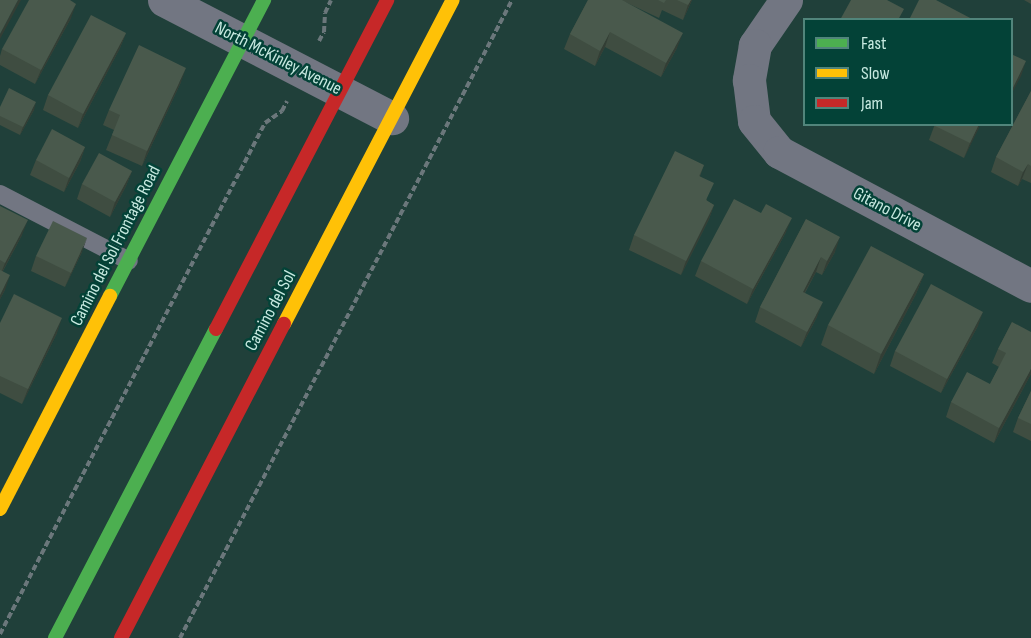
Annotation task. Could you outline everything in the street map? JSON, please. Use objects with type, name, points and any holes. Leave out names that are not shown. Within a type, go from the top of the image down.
[{"type":"street","name":"North McKinley Avenue","points":[[164,0],[392,118]]},
{"type":"street","name":"Camino del Sol Frontage Road","points":[[0,509],[8,476],[129,261],[264,0]]},
{"type":"street","points":[[55,638],[387,0]]},
{"type":"street","name":"Camino del Sol","points":[[121,638],[453,0]]},
{"type":"street","name":"Gitano Drive","points":[[786,0],[755,45],[749,80],[753,121],[778,152],[1031,286]]},
{"type":"lane","points":[[0,194],[129,261]]},
{"type":"path","points":[[0,634],[265,123],[282,111],[324,32],[325,13],[331,0]]},
{"type":"path","points":[[180,638],[512,0]]},
{"type":"building","points":[[0,0],[18,0],[0,34]]},
{"type":"building","points":[[29,0],[70,0],[76,4],[41,70],[2,49]]},
{"type":"building","points":[[588,0],[622,0],[683,33],[666,63],[610,32],[600,51],[570,34]]},
{"type":"building","points":[[677,0],[691,0],[688,5]]},
{"type":"building","points":[[851,0],[887,0],[904,9],[899,18],[841,18]]},
{"type":"building","points":[[919,0],[936,0],[970,18],[910,18]]},
{"type":"building","points":[[91,15],[126,33],[83,114],[48,95]]},
{"type":"building","points":[[139,45],[186,68],[147,151],[112,135],[120,115],[109,110]]},
{"type":"building","points":[[1013,55],[1026,61],[1013,88]]},
{"type":"building","points":[[9,88],[36,102],[23,127],[0,116],[0,107]]},
{"type":"building","points":[[1031,91],[1031,166],[1028,164],[1023,172],[996,157]]},
{"type":"building","points":[[935,126],[978,126],[970,143]]},
{"type":"building","points":[[52,129],[85,147],[69,178],[36,160]]},
{"type":"building","points":[[675,151],[704,165],[699,176],[714,183],[706,200],[714,205],[686,261],[634,235]]},
{"type":"building","points":[[99,153],[132,171],[115,202],[82,184]]},
{"type":"building","points":[[734,199],[761,213],[766,204],[792,218],[753,289],[701,261]]},
{"type":"building","points":[[0,206],[28,220],[5,263],[0,260]]},
{"type":"building","points":[[806,219],[840,237],[827,261],[821,257],[803,292],[823,302],[807,332],[760,307]]},
{"type":"building","points":[[53,221],[87,238],[71,273],[36,256]]},
{"type":"building","points":[[871,246],[924,274],[881,354],[828,325]]},
{"type":"building","points":[[0,270],[10,275],[0,295]]},
{"type":"building","points":[[931,284],[983,312],[947,379],[895,351]]},
{"type":"building","points":[[14,294],[62,318],[28,389],[0,376],[0,323]]},
{"type":"building","points":[[1012,322],[1031,332],[1031,369],[999,428],[951,402],[967,372],[990,384],[1006,353],[998,349]]},
{"type":"building","points":[[1031,391],[1031,424],[1018,418]]},
{"type":"traffic: fast","points":[[110,296],[264,0]]},
{"type":"traffic: fast","points":[[55,638],[216,329]]},
{"type":"traffic: slow","points":[[284,324],[453,0]]},
{"type":"traffic: slow","points":[[0,509],[110,296]]},
{"type":"traffic: jam","points":[[216,329],[387,0]]},
{"type":"traffic: jam","points":[[121,638],[284,324]]}]
